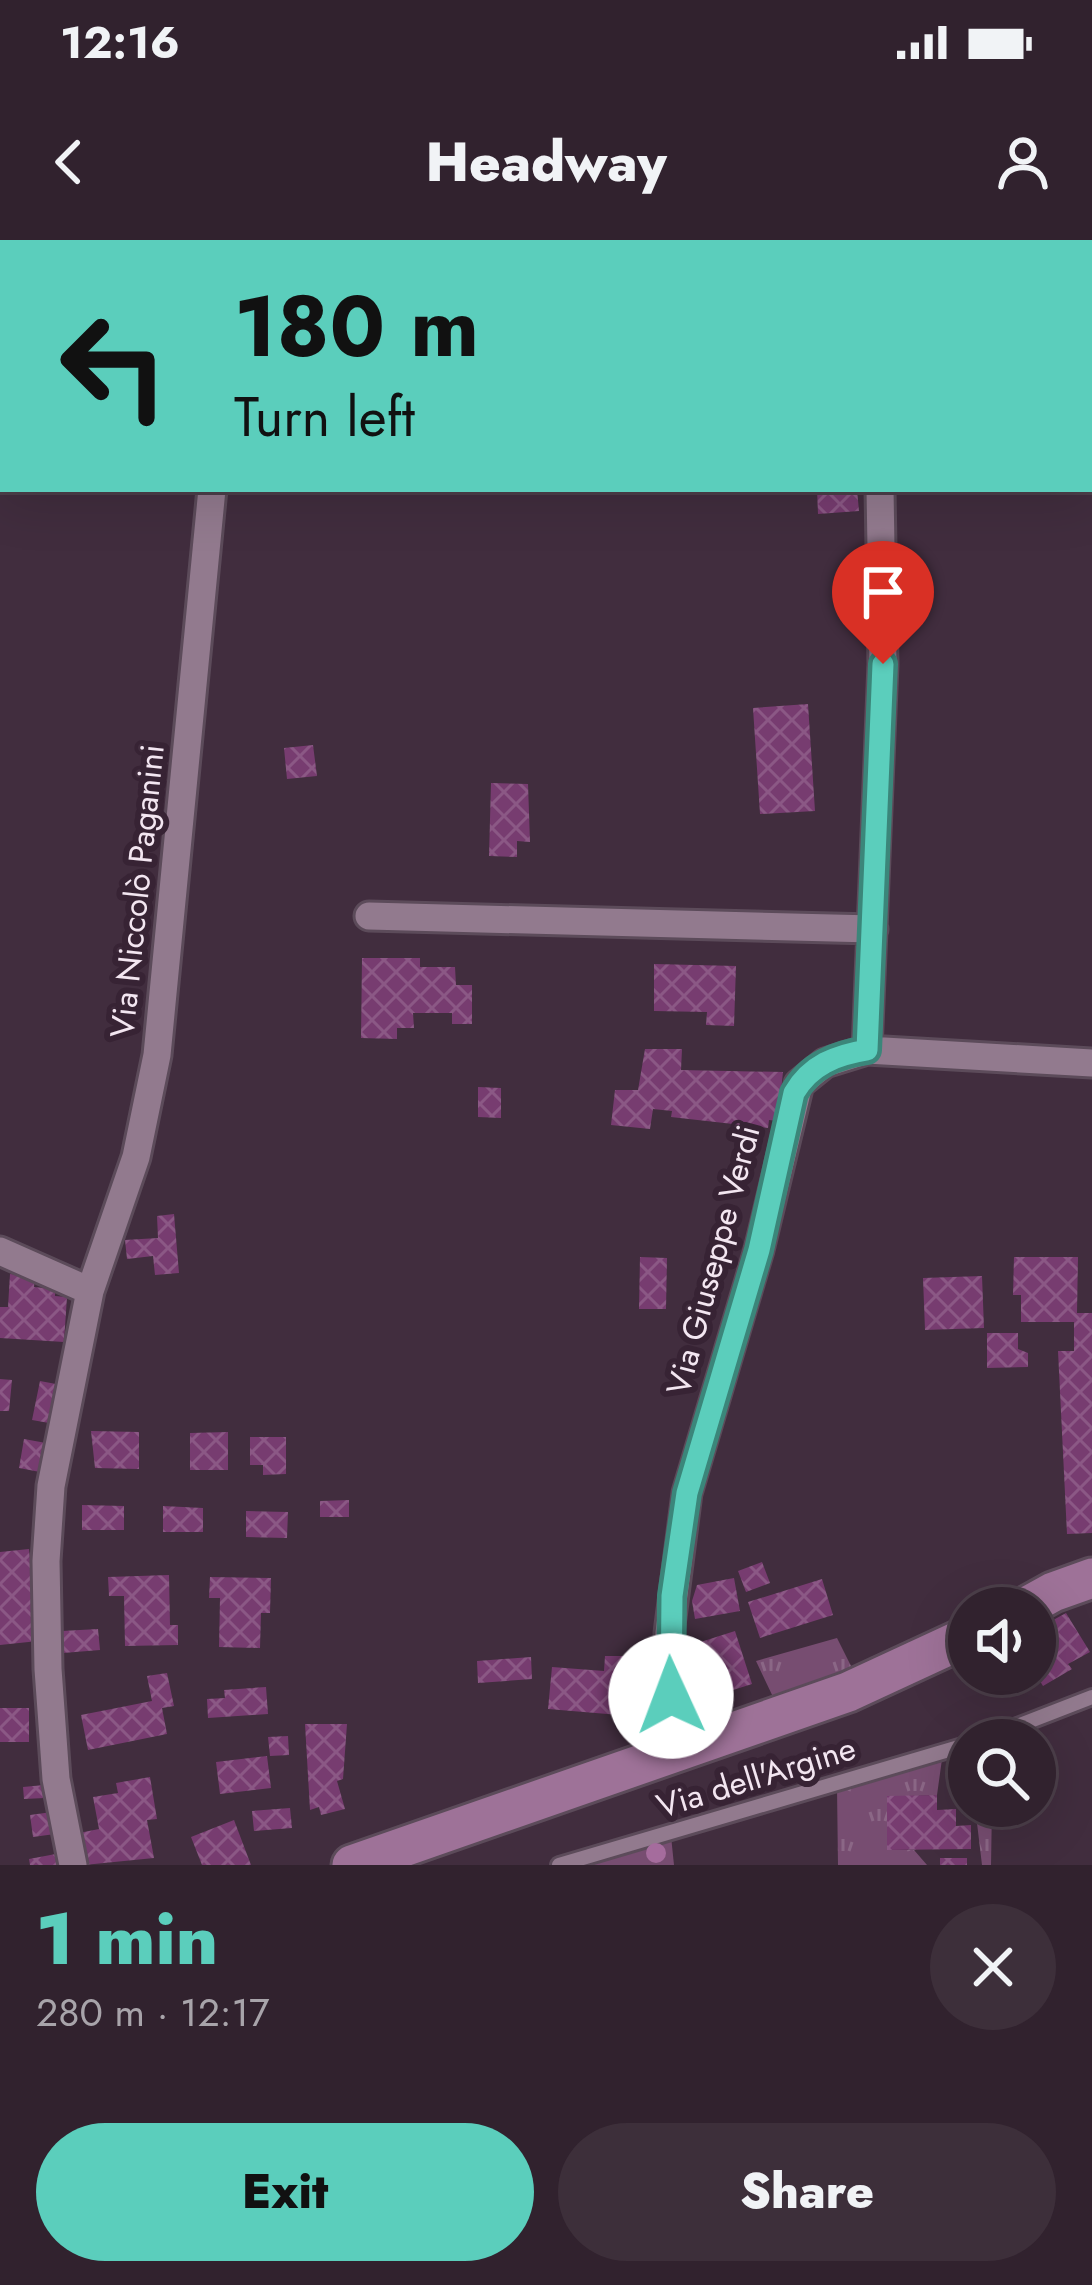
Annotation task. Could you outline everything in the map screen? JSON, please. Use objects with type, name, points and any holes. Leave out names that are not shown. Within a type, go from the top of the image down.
[{"type":"main road","points":[[1056,1591],[1092,1578]]},
{"type":"main road","points":[[352,1865],[674,1756],[882,1679],[948,1646]]},
{"type":"street","name":"Via Niccolò Paganini","points":[[73,1865],[56,1779],[48,1669],[46,1561],[51,1486],[90,1291],[136,1157],[157,1055],[212,492]]},
{"type":"street","points":[[867,1050],[883,664],[880,492]]},
{"type":"street","points":[[369,916],[873,929]]},
{"type":"street","name":"Via Giuseppe Verdi","points":[[674,1756],[669,1633],[687,1493],[759,1250],[794,1093],[805,1076],[825,1063],[867,1050],[1092,1063]]},
{"type":"street","points":[[0,1251],[90,1291]]},
{"type":"lane","points":[[1035,1719],[1092,1697]]},
{"type":"lane","name":"Via dell'Argine","points":[[559,1865],[948,1750]]},
{"type":"green space","points":[[837,1638],[852,1668],[774,1699],[756,1661]]},
{"type":"green space","points":[[942,1759],[937,1795],[887,1797],[888,1850],[914,1850],[927,1865],[838,1865],[837,1787]]},
{"type":"green space","points":[[977,1827],[992,1827],[991,1865],[982,1865]]},
{"type":"green space","points":[[671,1836],[674,1865],[581,1865]]},
{"type":"building","points":[[817,492],[857,492],[859,511],[818,514]]},
{"type":"building","points":[[808,704],[815,811],[760,814],[753,708]]},
{"type":"building","points":[[313,745],[317,776],[287,779],[284,748]]},
{"type":"building","points":[[491,783],[528,784],[530,842],[517,841],[517,857],[489,856]]},
{"type":"building","points":[[362,958],[420,958],[420,967],[455,967],[456,985],[472,985],[472,1024],[452,1024],[452,1013],[413,1013],[414,1028],[397,1028],[397,1039],[361,1038]]},
{"type":"building","points":[[654,964],[736,966],[734,1026],[706,1025],[707,1012],[654,1011]]},
{"type":"building","points":[[645,1049],[682,1049],[681,1070],[783,1072],[778,1121],[769,1120],[768,1128],[671,1117],[672,1111],[653,1109],[650,1129],[611,1125],[615,1090],[638,1090]]},
{"type":"building","points":[[478,1087],[501,1088],[501,1118],[478,1117]]},
{"type":"building","points":[[174,1214],[179,1273],[155,1275],[153,1256],[127,1259],[125,1240],[158,1238],[157,1216]]},
{"type":"building","points":[[640,1257],[667,1258],[666,1309],[639,1309]]},
{"type":"building","points":[[1014,1257],[1078,1257],[1077,1313],[1092,1313],[1092,1533],[1067,1534],[1058,1351],[1074,1351],[1074,1322],[1021,1322],[1021,1295],[1013,1295]]},
{"type":"building","points":[[10,1274],[35,1276],[34,1287],[55,1289],[55,1296],[67,1297],[64,1342],[0,1338],[0,1307],[8,1307]]},
{"type":"building","points":[[982,1276],[984,1328],[925,1330],[923,1278]]},
{"type":"building","points":[[987,1333],[1018,1333],[1018,1349],[1028,1353],[1028,1367],[987,1368]]},
{"type":"building","points":[[0,1379],[12,1380],[9,1411],[0,1411]]},
{"type":"building","points":[[40,1381],[56,1384],[49,1423],[32,1420]]},
{"type":"building","points":[[91,1431],[139,1432],[139,1469],[95,1468]]},
{"type":"building","points":[[228,1432],[228,1470],[190,1470],[190,1433]]},
{"type":"building","points":[[250,1437],[286,1437],[286,1474],[263,1475],[263,1465],[250,1465]]},
{"type":"building","points":[[24,1439],[46,1443],[40,1472],[19,1468]]},
{"type":"building","points":[[349,1500],[349,1517],[320,1517],[320,1501]]},
{"type":"building","points":[[82,1505],[124,1506],[124,1530],[82,1530]]},
{"type":"building","points":[[163,1506],[203,1508],[203,1532],[163,1532]]},
{"type":"building","points":[[246,1511],[288,1512],[287,1538],[246,1537]]},
{"type":"building","points":[[29,1549],[38,1641],[0,1645],[0,1552]]},
{"type":"building","points":[[762,1562],[770,1583],[746,1592],[738,1571]]},
{"type":"building","points":[[169,1575],[170,1625],[178,1625],[178,1645],[125,1646],[124,1596],[109,1596],[108,1577]]},
{"type":"building","points":[[210,1577],[271,1578],[270,1613],[261,1613],[260,1648],[219,1647],[220,1598],[209,1598]]},
{"type":"building","points":[[734,1578],[740,1611],[695,1619],[692,1601],[697,1585]]},
{"type":"building","points":[[822,1579],[833,1615],[760,1638],[748,1602]]},
{"type":"building","points":[[1066,1613],[1090,1652],[1068,1664],[1072,1669],[1056,1678],[1056,1618]]},
{"type":"building","points":[[98,1629],[100,1650],[63,1653],[62,1631]]},
{"type":"building","points":[[735,1631],[752,1684],[705,1699],[688,1646]]},
{"type":"building","points":[[605,1656],[644,1656],[643,1717],[548,1709],[552,1667],[604,1671]]},
{"type":"building","points":[[531,1657],[532,1679],[478,1683],[477,1661]]},
{"type":"building","points":[[167,1673],[174,1706],[162,1708],[167,1734],[88,1750],[81,1715],[152,1701],[147,1676]]},
{"type":"building","points":[[266,1687],[268,1714],[208,1718],[207,1699],[225,1698],[224,1690]]},
{"type":"building","points":[[0,1708],[29,1708],[29,1742],[0,1742]]},
{"type":"building","points":[[305,1724],[347,1724],[343,1779],[337,1781],[345,1809],[321,1815],[319,1807],[310,1810]]},
{"type":"building","points":[[288,1736],[289,1755],[270,1756],[268,1737]]},
{"type":"building","points":[[267,1756],[271,1788],[220,1794],[216,1762]]},
{"type":"building","points":[[150,1777],[157,1819],[147,1820],[154,1858],[84,1865],[79,1833],[99,1829],[93,1797],[118,1793],[116,1783]]},
{"type":"building","points":[[44,1785],[45,1798],[24,1799],[23,1787]]},
{"type":"building","points":[[937,1795],[937,1810],[948,1809],[948,1827],[971,1827],[971,1849],[887,1850],[887,1796]]},
{"type":"building","points":[[290,1808],[292,1828],[254,1831],[252,1811]]},
{"type":"building","points":[[52,1812],[55,1834],[33,1837],[30,1815]]},
{"type":"building","points":[[234,1820],[251,1865],[202,1865],[191,1837]]},
{"type":"building","points":[[61,1853],[63,1865],[30,1865],[29,1859]]},
{"type":"building","points":[[940,1858],[967,1858],[967,1865],[940,1865]]},
{"type":"route","points":[[671,1696],[669,1633],[687,1493],[759,1250],[794,1093],[805,1076],[825,1063],[867,1050],[883,664]]}]
